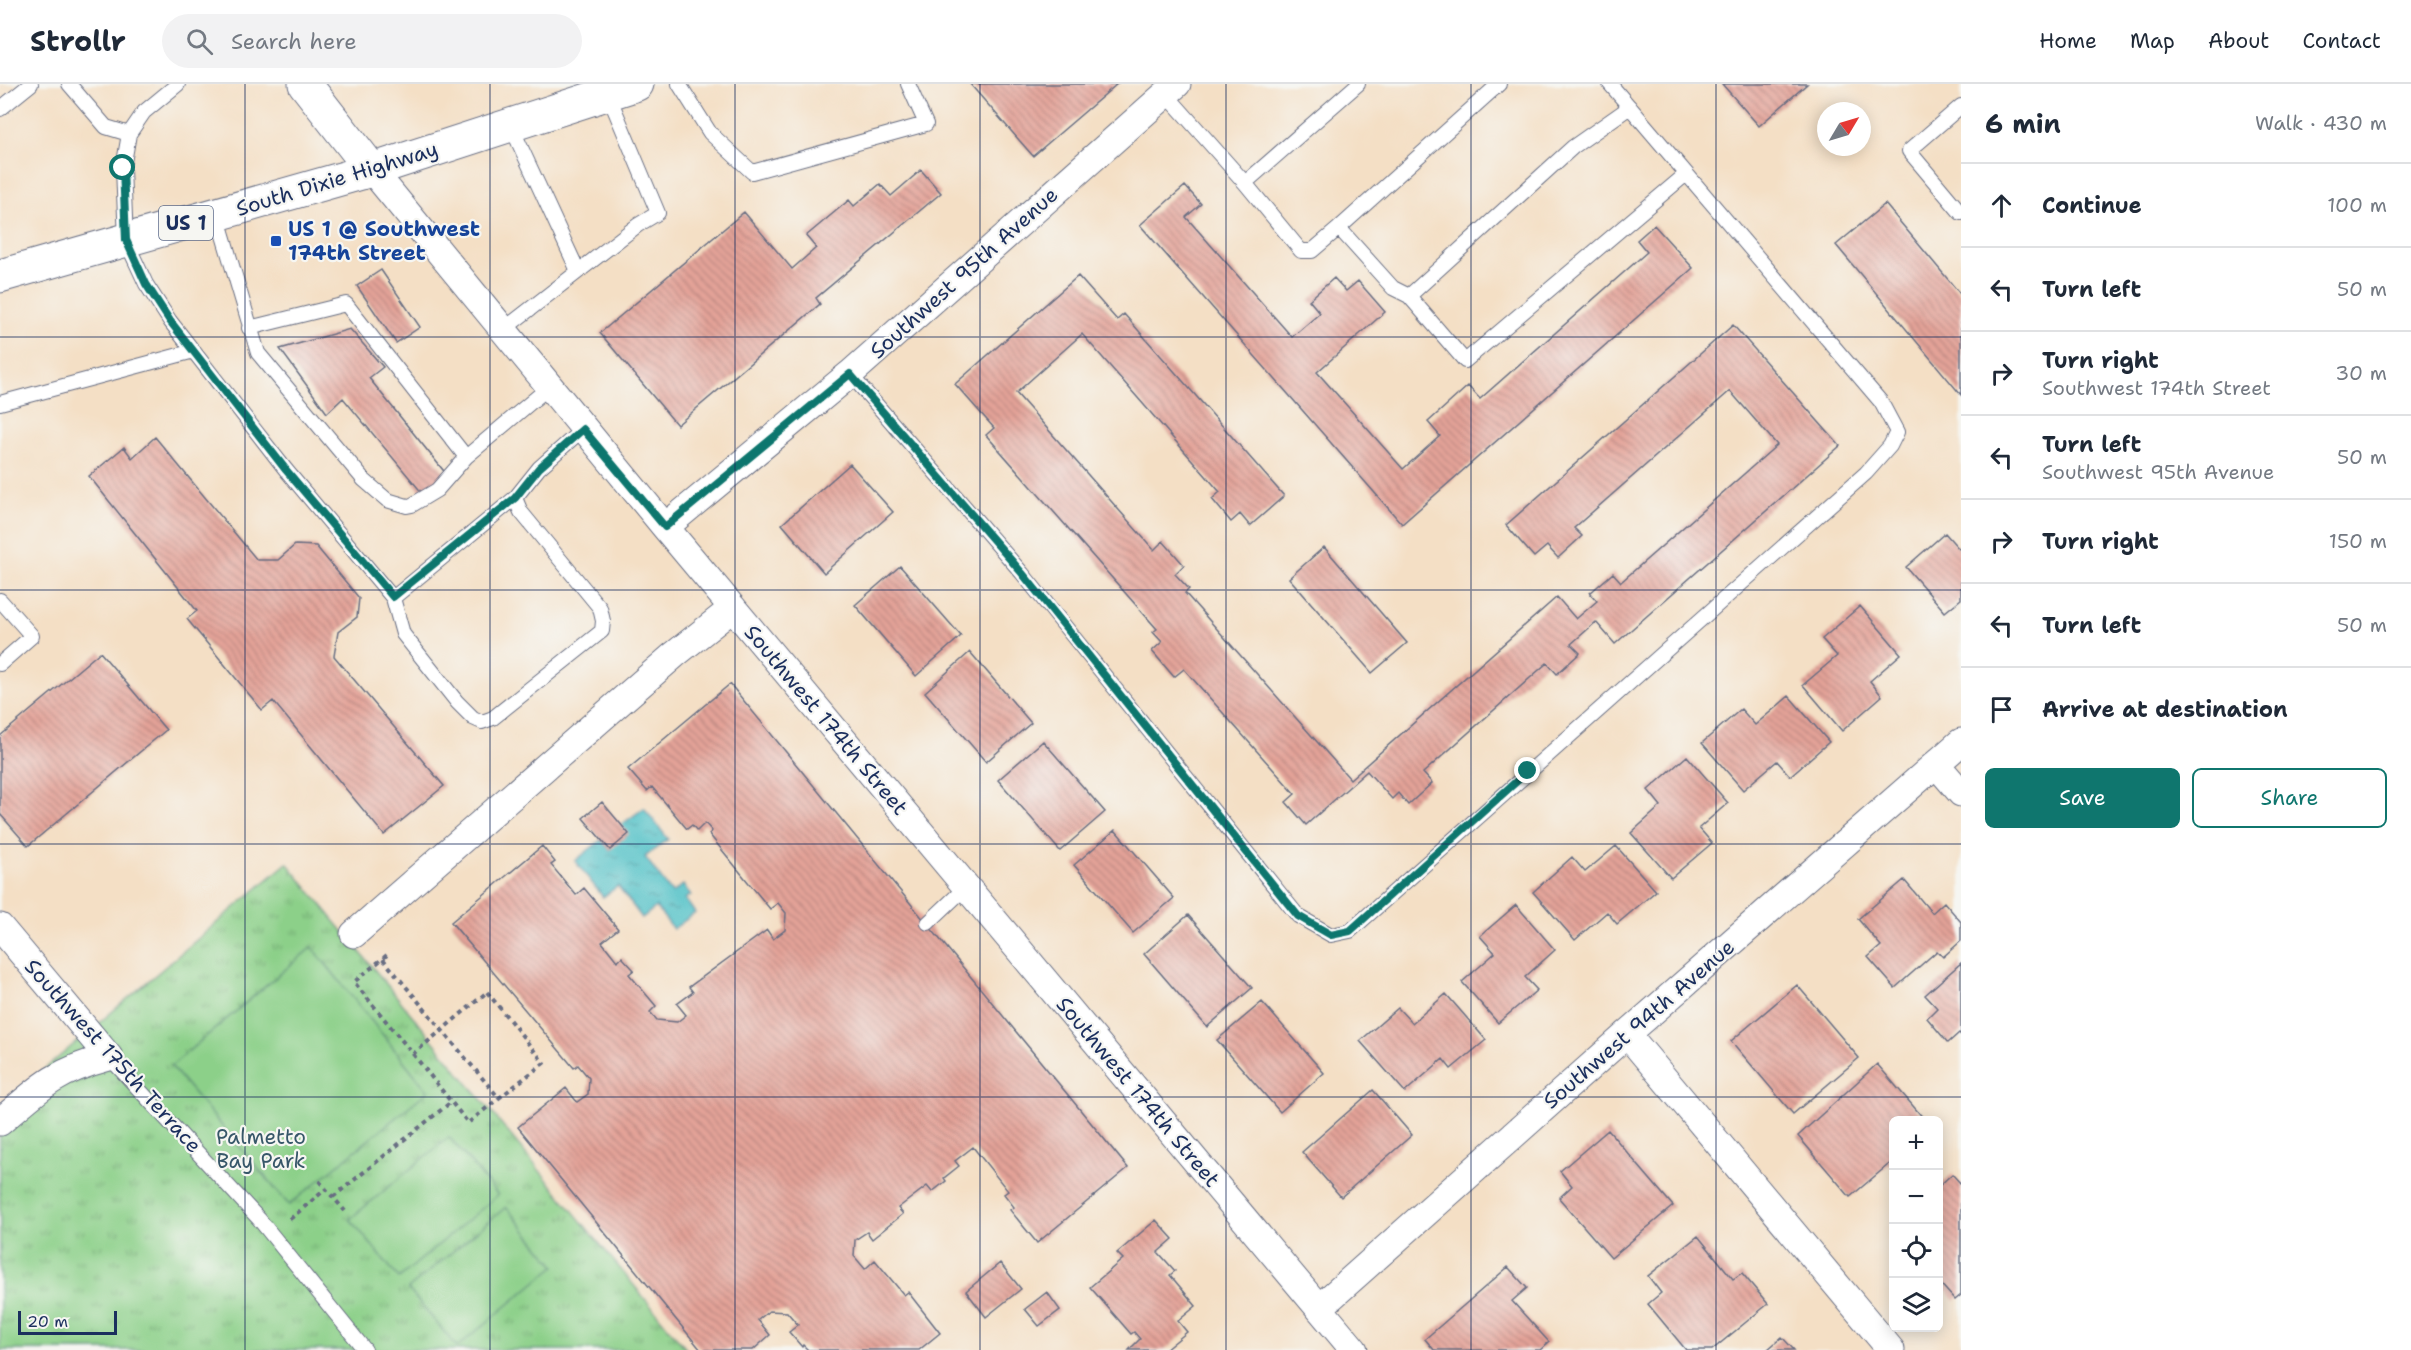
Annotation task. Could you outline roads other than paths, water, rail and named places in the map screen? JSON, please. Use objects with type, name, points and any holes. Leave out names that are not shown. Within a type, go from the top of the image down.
[{"type":"main road","name":"Southwest 174th Street","points":[[305,84],[372,170]]},
{"type":"main road","name":"South Dixie Highway","points":[[7,270],[126,240],[372,170],[623,89]]},
{"type":"street","name":"Southwest 95th Avenue","points":[[665,527],[850,374],[1172,89]]},
{"type":"street","name":"Southwest 174th Street","points":[[372,170],[583,429],[1354,1350]]},
{"type":"street","points":[[354,934],[683,647],[733,608]]},
{"type":"street","name":"Southwest 94th Avenue","points":[[1319,1308],[1627,1034],[1961,742]]},
{"type":"street","points":[[1936,764],[1961,793]]},
{"type":"street","name":"Southwest 175th Terrace","points":[[0,927],[109,1057]]},
{"type":"street","points":[[1627,1034],[1892,1350]]},
{"type":"street","points":[[0,1122],[56,1076],[84,1064],[109,1057]]},
{"type":"lane","points":[[0,109],[31,84]]},
{"type":"lane","points":[[69,84],[106,127],[129,134]]},
{"type":"lane","points":[[178,84],[144,111],[129,134],[123,168],[126,240],[146,284],[194,351],[286,470],[393,597],[403,634],[457,702],[473,718],[482,722],[494,718],[602,631],[603,621],[600,608],[521,512],[515,498]]},
{"type":"lane","points":[[679,84],[710,133],[752,172],[926,124],[908,84]]},
{"type":"lane","points":[[1245,183],[1358,84]]},
{"type":"lane","points":[[1172,89],[1301,251],[1312,251],[1499,84]]},
{"type":"lane","points":[[850,374],[1022,573],[1298,916],[1331,935],[1350,931],[1866,472],[1890,446],[1897,432],[1881,402],[1610,84]]},
{"type":"lane","points":[[503,330],[638,225],[658,213],[623,89]]},
{"type":"lane","points":[[1961,106],[1909,151],[1961,213]]},
{"type":"lane","points":[[1409,296],[1573,147],[1630,107]]},
{"type":"lane","points":[[511,126],[578,271]]},
{"type":"lane","points":[[1338,228],[1393,288],[1409,296],[1465,362],[1686,175]]},
{"type":"lane","points":[[217,214],[249,328],[262,359],[364,480],[387,500],[407,506],[422,501],[437,490],[466,457],[549,387]]},
{"type":"lane","points":[[249,328],[346,304],[466,457]]},
{"type":"lane","points":[[0,403],[194,351]]},
{"type":"lane","points":[[393,597],[515,498],[539,468],[583,429]]},
{"type":"lane","points":[[0,600],[32,636],[0,664]]},
{"type":"lane","points":[[928,923],[966,887]]},
{"type":"lane","name":"Southwest 175th Terrace","points":[[109,1057],[246,1204],[365,1350]]},
{"type":"water","points":[[644,808],[668,839],[645,857],[672,893],[683,885],[691,895],[685,899],[695,913],[673,929],[656,907],[642,918],[618,886],[603,897],[575,861],[601,840],[610,850],[621,825]]},
{"type":"place","name":"US 1 @ Southwest 174th Street","points":[[276,241]]},
{"type":"park label","name":"Palmetto Bay Park","points":[[261,1149]]}]
